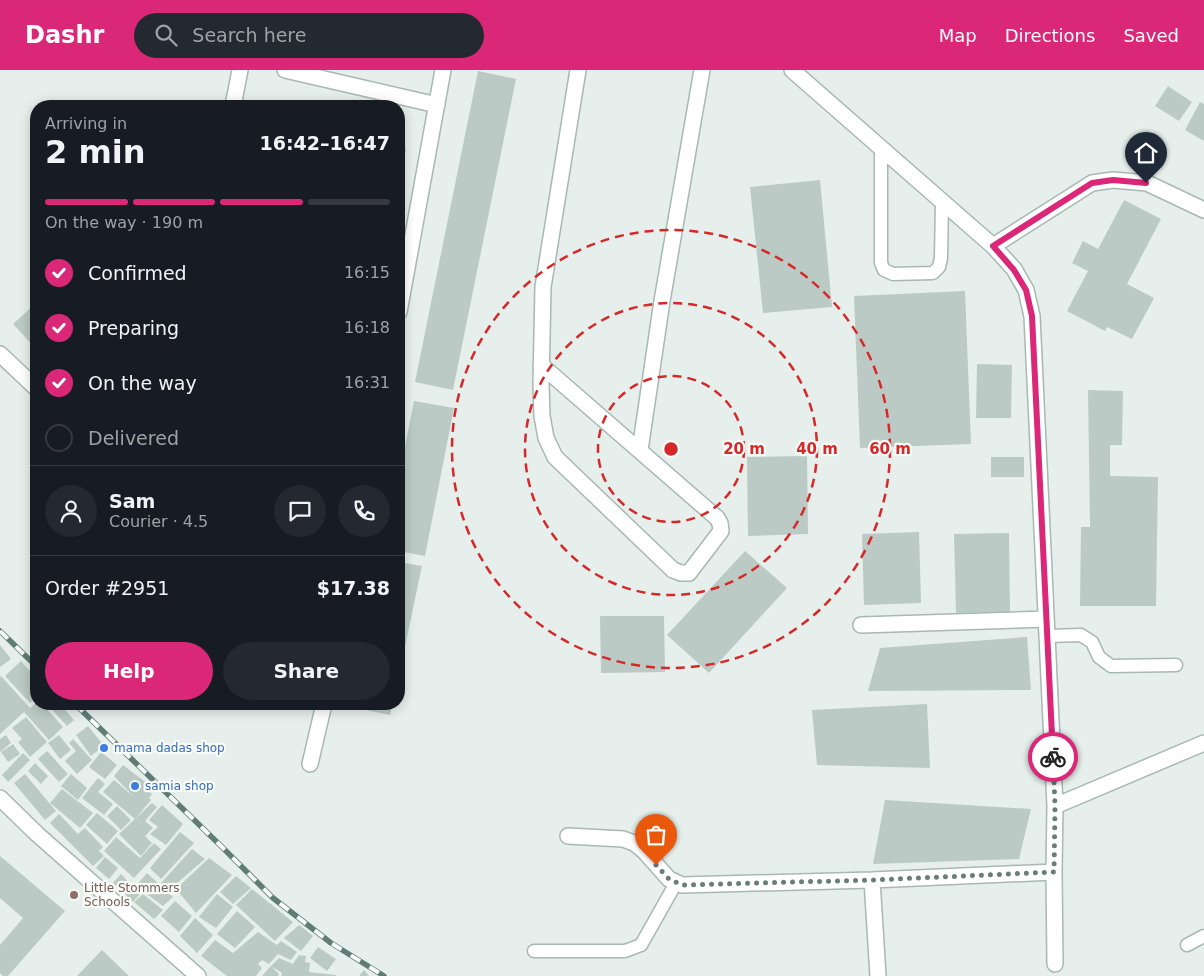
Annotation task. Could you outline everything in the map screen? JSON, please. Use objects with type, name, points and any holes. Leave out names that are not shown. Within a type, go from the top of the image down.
[{"type":"street","points":[[234,100],[240,70]]},
{"type":"street","points":[[285,70],[437,105]]},
{"type":"street","points":[[405,279],[443,70]]},
{"type":"street","points":[[541,364],[717,518],[721,531],[689,573],[673,570],[555,457],[546,438],[542,416],[541,364],[543,287],[578,70]]},
{"type":"street","points":[[640,450],[662,301],[702,70]]},
{"type":"street","points":[[792,70],[993,246],[1014,270],[1026,290],[1032,316],[1055,806],[1054,964]]},
{"type":"street","points":[[993,246],[1092,183],[1113,180],[1146,183],[1204,210]]},
{"type":"street","points":[[0,354],[30,382]]},
{"type":"street","points":[[861,625],[1046,619]]},
{"type":"street","points":[[310,764],[323,710]]},
{"type":"street","points":[[1055,806],[1204,743]]},
{"type":"street","points":[[0,798],[37,834],[198,976]]},
{"type":"street","points":[[568,836],[624,839],[634,843],[644,851],[669,879],[682,885],[872,880],[1054,872]]},
{"type":"street","points":[[872,880],[878,976]]},
{"type":"lane","points":[[881,148],[881,263],[884,270],[893,274],[933,273],[939,268],[941,258],[942,202]]},
{"type":"lane","points":[[1047,636],[1081,635],[1092,642],[1098,656],[1111,666],[1176,665]]},
{"type":"lane","points":[[534,951],[625,951],[641,944],[676,883]]},
{"type":"lane","points":[[1187,944],[1204,936]]},
{"type":"building","points":[[478,71],[516,79],[453,390],[415,382]]},
{"type":"building","points":[[1168,86],[1192,102],[1179,121],[1155,106]]},
{"type":"building","points":[[1200,102],[1204,104],[1204,141],[1185,130]]},
{"type":"building","points":[[820,180],[832,307],[763,313],[750,187]]},
{"type":"building","points":[[1124,200],[1161,219],[1127,284],[1154,298],[1132,339],[1107,327],[1105,331],[1067,311],[1088,271],[1072,263],[1083,241],[1098,249]]},
{"type":"building","points":[[965,291],[971,444],[860,448],[854,296]]},
{"type":"building","points":[[30,308],[30,342],[13,324]]},
{"type":"building","points":[[977,364],[1012,365],[1011,418],[976,418]]},
{"type":"building","points":[[1088,390],[1123,391],[1122,445],[1110,445],[1110,476],[1158,477],[1156,606],[1080,606],[1081,527],[1090,527]]},
{"type":"building","points":[[414,401],[454,408],[425,556],[405,552],[405,447]]},
{"type":"building","points":[[807,456],[808,534],[748,536],[747,457]]},
{"type":"building","points":[[991,457],[1024,457],[1024,477],[991,477]]},
{"type":"building","points":[[919,532],[921,603],[864,605],[862,534]]},
{"type":"building","points":[[1009,533],[1010,612],[956,613],[954,534]]},
{"type":"building","points":[[745,551],[787,588],[709,673],[667,635]]},
{"type":"building","points":[[405,563],[422,566],[405,646]]},
{"type":"building","points":[[600,616],[664,616],[665,672],[601,673]]},
{"type":"building","points":[[1027,637],[1031,690],[868,691],[880,648]]},
{"type":"building","points":[[0,645],[11,659],[0,667]]},
{"type":"building","points":[[21,661],[30,671],[30,703],[5,676]]},
{"type":"building","points":[[0,677],[30,710],[47,710],[63,727],[49,740],[24,712],[0,734]]},
{"type":"building","points":[[927,704],[930,768],[817,765],[812,710]]},
{"type":"building","points":[[52,710],[65,710],[74,720],[67,726]]},
{"type":"building","points":[[366,710],[391,710],[390,715]]},
{"type":"building","points":[[26,717],[47,742],[30,757],[18,742],[22,739],[12,728]]},
{"type":"building","points":[[88,726],[104,746],[91,756],[76,735]]},
{"type":"building","points":[[6,735],[11,743],[0,752],[0,739]]},
{"type":"building","points":[[59,735],[71,750],[60,759],[48,743]]},
{"type":"building","points":[[73,739],[92,760],[77,774],[65,761],[76,751],[69,743]]},
{"type":"building","points":[[13,744],[20,754],[8,762],[1,752]]},
{"type":"building","points":[[47,751],[68,774],[59,782],[38,759]]},
{"type":"building","points":[[101,752],[117,765],[105,779],[89,767]]},
{"type":"building","points":[[23,753],[30,760],[8,782],[2,775]]},
{"type":"building","points":[[35,763],[48,776],[41,784],[28,771]]},
{"type":"building","points":[[123,765],[148,784],[144,788],[152,794],[149,798],[151,800],[135,819],[103,792],[114,780],[134,797],[114,776]]},
{"type":"building","points":[[25,774],[56,811],[45,820],[14,783]]},
{"type":"building","points":[[71,774],[87,788],[78,800],[61,786]]},
{"type":"building","points":[[98,778],[105,784],[98,792],[113,804],[104,815],[82,798]]},
{"type":"building","points":[[62,789],[93,813],[80,828],[50,803]]},
{"type":"building","points":[[885,800],[1031,809],[1019,859],[873,864]]},
{"type":"building","points":[[152,803],[157,807],[145,821],[153,828],[145,836],[152,843],[141,856],[119,834]]},
{"type":"building","points":[[162,805],[183,824],[166,845],[150,834],[158,827],[149,820]]},
{"type":"building","points":[[117,806],[131,820],[121,830],[107,816]]},
{"type":"building","points":[[97,813],[118,831],[107,844],[86,825]]},
{"type":"building","points":[[59,814],[78,834],[85,828],[103,847],[99,851],[104,856],[93,866],[50,823]]},
{"type":"building","points":[[180,832],[194,843],[161,879],[150,868]]},
{"type":"building","points":[[116,837],[140,858],[154,843],[161,849],[134,878],[104,851]]},
{"type":"building","points":[[192,849],[205,859],[169,890],[161,883]]},
{"type":"building","points":[[0,856],[65,911],[8,976],[3,976],[0,973],[0,945],[23,918],[0,898]]},
{"type":"building","points":[[105,857],[118,868],[109,879],[96,868]]},
{"type":"building","points":[[209,858],[232,875],[196,913],[176,889]]},
{"type":"building","points":[[147,873],[173,897],[163,906],[136,886]]},
{"type":"building","points":[[121,874],[140,894],[133,902],[113,883]]},
{"type":"building","points":[[236,876],[251,888],[233,904],[220,892]]},
{"type":"building","points":[[252,889],[293,922],[275,941],[236,905]]},
{"type":"building","points":[[143,894],[163,910],[154,919],[134,902]]},
{"type":"building","points":[[217,894],[233,907],[216,928],[199,917]]},
{"type":"building","points":[[175,901],[192,916],[179,932],[161,916]]},
{"type":"building","points":[[237,911],[255,927],[235,948],[217,934]]},
{"type":"building","points":[[195,918],[213,935],[197,953],[180,936]]},
{"type":"building","points":[[299,925],[313,936],[301,951],[284,938]]},
{"type":"building","points":[[258,932],[277,945],[281,941],[297,952],[291,960],[278,954],[269,964],[262,960],[258,964],[262,968],[256,976],[227,976],[201,956],[215,940],[233,953]]},
{"type":"building","points":[[318,947],[336,959],[327,971],[310,958]]},
{"type":"building","points":[[102,950],[129,976],[77,976]]},
{"type":"building","points":[[299,955],[306,956],[305,962],[310,963],[309,972],[336,976],[281,976],[282,973],[271,966],[279,958],[293,964]]},
{"type":"building","points":[[271,966],[279,974],[278,976],[262,976]]},
{"type":"building","points":[[364,970],[369,976],[359,976]]},
{"type":"railway","points":[[0,631],[30,660]]},
{"type":"railway","points":[[81,710],[273,898],[331,943],[384,976]]},
{"type":"way so far","points":[[656,865],[669,879],[682,885],[872,880],[1054,872],[1055,806],[1053,757]]},
{"type":"place","name":"mama dadas shop","points":[[104,748]]},
{"type":"place","name":"samia shop","points":[[135,786]]},
{"type":"place","name":"Little Stommers Schools","points":[[74,895]]},
{"type":"route","points":[[1053,757],[1032,316],[1026,290],[1014,270],[993,246],[1092,183],[1113,180],[1146,183]]}]
